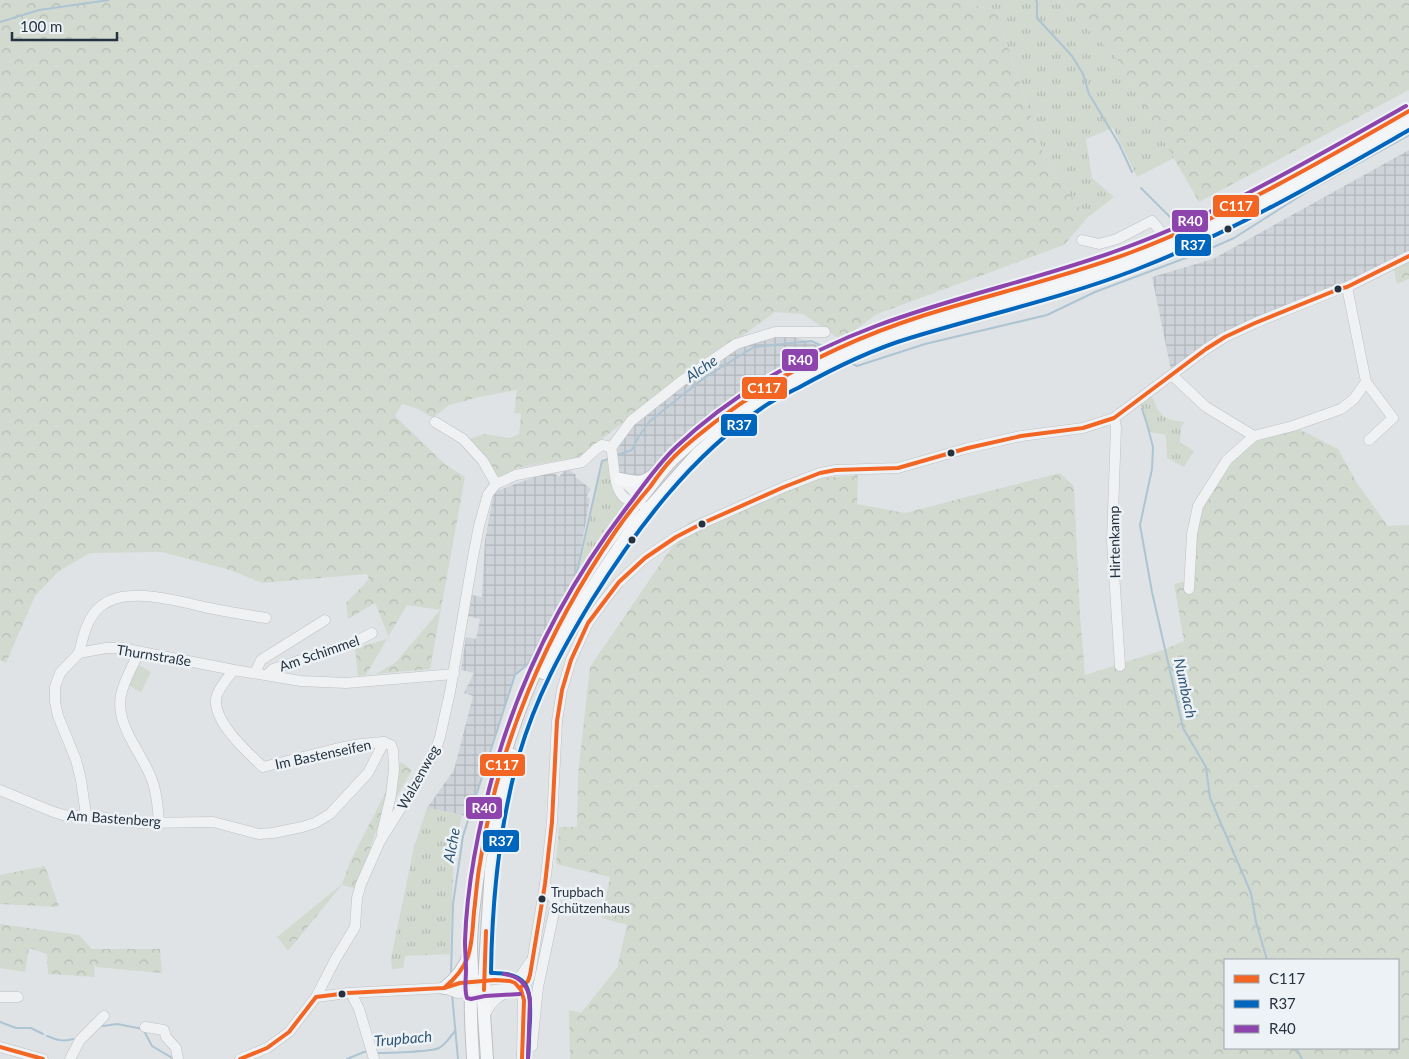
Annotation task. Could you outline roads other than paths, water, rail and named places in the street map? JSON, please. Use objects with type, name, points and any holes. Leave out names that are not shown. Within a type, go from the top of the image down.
[{"type":"main road","points":[[473,1059],[462,986],[465,964],[471,948],[483,842],[501,766],[517,717],[537,667],[564,613],[604,546],[642,506],[716,436],[759,402],[808,374],[851,342],[906,321],[1070,273],[1128,254],[1165,239],[1221,214],[1301,172],[1409,111]]},
{"type":"main road","points":[[618,478],[636,482],[648,480],[696,438],[753,395],[804,364],[856,350],[908,332],[1071,284],[1131,264],[1203,234],[1306,181],[1409,123]]},
{"type":"main road","points":[[487,1059],[483,999],[493,852],[504,792],[520,735],[545,670],[569,625],[635,524],[642,506],[670,462]]},
{"type":"main road","points":[[444,988],[462,986]]},
{"type":"street","points":[[1082,240],[1099,244],[1117,239],[1152,221],[1165,239]]},
{"type":"street","points":[[484,1016],[493,1001],[528,981],[545,884],[552,822],[557,721],[562,690],[571,660],[588,623],[603,602],[619,582],[645,558],[676,537],[703,523],[820,473],[836,470],[898,468],[968,448],[1021,436],[1083,428],[1114,418],[1206,349],[1232,334],[1347,287],[1409,256]]},
{"type":"street","points":[[1347,287],[1366,382],[1393,418],[1369,440]]},
{"type":"street","points":[[642,506],[636,494],[618,478],[612,448],[631,420],[736,344],[775,332],[825,332]]},
{"type":"street","points":[[1172,375],[1206,408],[1254,436]]},
{"type":"street","points":[[1189,589],[1192,534],[1198,506],[1227,460],[1254,436],[1292,426],[1341,409],[1354,399],[1366,382]]},
{"type":"street","name":"Hirtenkamp","points":[[1114,418],[1116,427],[1112,541],[1120,666]]},
{"type":"street","points":[[435,422],[467,443],[483,461],[496,484],[516,475],[582,462],[602,446],[612,448]]},
{"type":"street","name":"Walzenweg","points":[[240,1059],[267,1048],[289,1032],[316,997],[355,927],[357,898],[361,884],[380,842],[436,749],[454,674],[479,526],[486,501],[496,484]]},
{"type":"street","points":[[86,815],[76,760],[58,716],[55,702],[55,687],[60,673],[79,653],[83,636],[94,613],[110,601],[123,597],[149,597],[266,618]]},
{"type":"street","points":[[255,673],[261,660],[326,620]]},
{"type":"street","name":"Am Schimmel","points":[[267,675],[273,669],[351,644],[372,633]]},
{"type":"street","name":"Thurnstraße","points":[[79,653],[106,648],[122,648],[234,670],[302,680],[346,683],[454,674]]},
{"type":"street","points":[[139,652],[121,694],[120,708],[125,727],[153,782],[158,802],[159,822]]},
{"type":"street","name":"Im Bastenseifen","points":[[234,670],[217,694],[216,708],[232,736],[262,767],[339,748],[384,742]]},
{"type":"street","points":[[380,842],[391,795],[394,770],[394,750],[391,745],[384,742]]},
{"type":"street","name":"Am Bastenberg","points":[[0,790],[51,812],[74,816],[86,815],[140,822],[213,822],[259,834],[273,833],[315,823],[330,814],[368,773],[384,742]]},
{"type":"street","points":[[524,1057],[532,1046],[538,987],[556,903],[545,884]]},
{"type":"street","points":[[462,986],[484,985],[509,980],[515,983],[515,988]]},
{"type":"street","points":[[316,997],[351,993],[444,988]]},
{"type":"street","points":[[515,988],[523,992],[524,1057]]},
{"type":"street","points":[[351,993],[360,1010],[374,1059]]},
{"type":"street","points":[[0,997],[18,996]]},
{"type":"street","points":[[70,1059],[80,1040],[104,1016]]},
{"type":"street","points":[[145,1027],[164,1030],[166,1037],[176,1048],[178,1059]]},
{"type":"street","points":[[0,1047],[43,1059]]},
{"type":"waterway","points":[[0,22],[39,10],[109,0]]},
{"type":"waterway","points":[[1036,0],[1037,18],[1072,56],[1083,74],[1089,94],[1119,144],[1132,172]]},
{"type":"waterway","name":"Alche","points":[[845,360],[857,366],[925,344],[1047,315],[1095,292],[1234,238],[1308,191],[1409,135]]},
{"type":"waterway","points":[[1141,188],[1172,219]]},
{"type":"waterway","name":"Alche","points":[[617,455],[632,450],[650,421],[704,378],[754,347],[811,341],[827,348]]},
{"type":"waterway","name":"Numbach","points":[[1142,409],[1153,447],[1152,469],[1140,525],[1152,592],[1183,728],[1206,767],[1210,798],[1251,893],[1256,922],[1267,959]]},
{"type":"waterway","name":"Alche","points":[[451,974],[453,904],[463,836],[515,675],[528,664],[576,576],[602,461],[608,459]]},
{"type":"waterway","name":"Alche","points":[[452,994],[458,1059]]},
{"type":"waterway","name":"Trupbach","points":[[0,1022],[16,1028],[31,1028],[43,1034]]},
{"type":"waterway","name":"Trupbach","points":[[103,1026],[117,1024],[143,1029],[152,1046],[174,1059]]},
{"type":"waterway","name":"Trupbach","points":[[376,1053],[408,1052],[439,1048],[455,1031]]},
{"type":"waterway","name":"Trupbach","points":[[47,1036],[60,1040],[73,1039]]},
{"type":"waterway","name":"Numbach","points":[[1297,1049],[1302,1059]]},
{"type":"waterway","name":"Trupbach","points":[[347,1059],[368,1052]]},
{"type":"place","name":"Trupbach Schützenhaus","points":[[542,899]]}]
